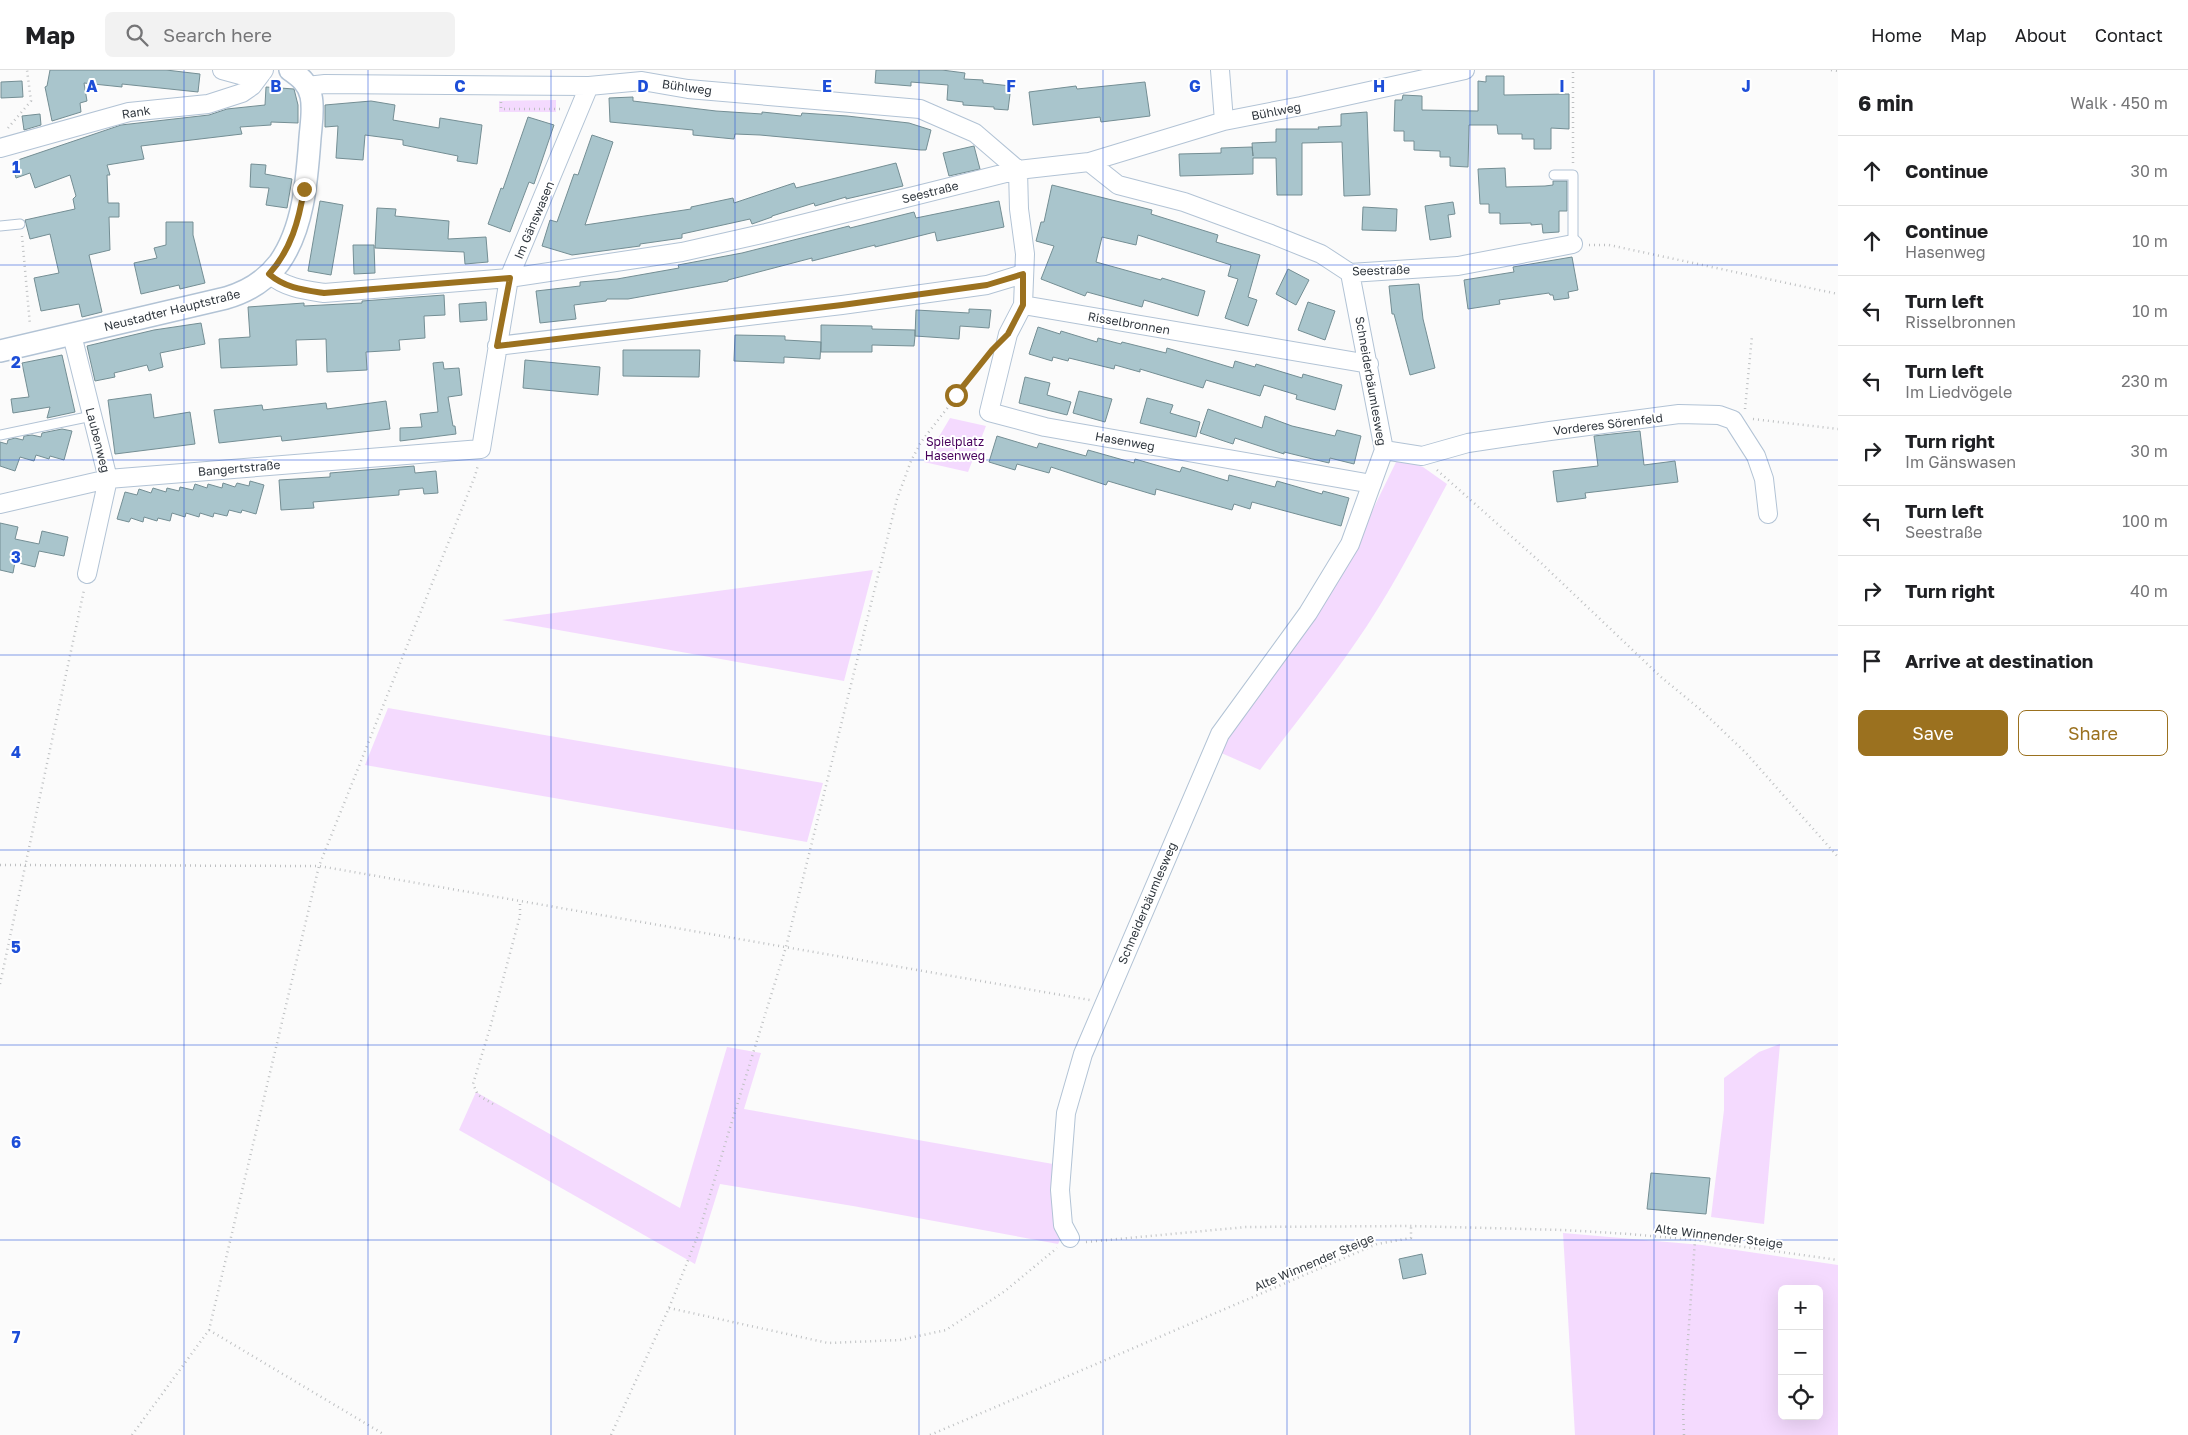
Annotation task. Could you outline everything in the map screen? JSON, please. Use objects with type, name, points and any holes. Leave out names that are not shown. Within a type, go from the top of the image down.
[{"type":"street","points":[[222,70],[244,76],[263,72]]},
{"type":"street","points":[[290,70],[303,80],[307,86]]},
{"type":"street","points":[[1220,70],[1224,121]]},
{"type":"street","name":"Bühlweg","points":[[1089,162],[1224,121],[1465,70]]},
{"type":"street","name":"Rank","points":[[2,147],[129,112],[208,104],[242,93],[252,86],[263,72]]},
{"type":"street","name":"Bühlweg","points":[[307,86],[330,84],[589,86],[646,75],[688,89],[920,109],[975,133],[1018,170]]},
{"type":"street","name":"Neustadter Hauptstraße","points":[[0,351],[226,298],[242,293],[269,274],[280,262],[288,248],[300,210],[308,168],[311,128],[311,97],[307,86]]},
{"type":"street","name":"Im Gänswasen","points":[[481,449],[510,278],[589,86]]},
{"type":"street","name":"Seestraße","points":[[269,274],[276,280],[297,289],[324,293],[510,278],[692,250],[1018,170],[1089,162],[1118,185],[1184,202],[1271,234],[1321,254],[1350,273],[1458,266],[1572,244]]},
{"type":"street","points":[[1018,170],[1019,209],[1025,254],[1023,305]]},
{"type":"street","name":"Schneiderbäumlesweg","points":[[1070,1238],[1063,1225],[1060,1190],[1066,1113],[1082,1054],[1220,734],[1308,614],[1350,544],[1384,450],[1350,273]]},
{"type":"street","points":[[497,346],[842,305],[987,285],[1023,274]]},
{"type":"street","name":"Risselbronnen","points":[[1023,305],[1369,364]]},
{"type":"street","name":"Hasenweg","points":[[1023,305],[1008,334],[990,412],[1045,427],[1372,484]]},
{"type":"street","name":"Laubenweg","points":[[72,335],[108,479],[87,574]]},
{"type":"street","name":"Vorderes Sörenfeld","points":[[1384,450],[1422,456],[1468,443],[1679,414],[1719,415],[1743,426],[1764,479],[1768,514]]},
{"type":"street","name":"Bangertstraße","points":[[0,504],[108,479],[481,449]]},
{"type":"lane","points":[[1554,175],[1573,175],[1572,244]]},
{"type":"lane","points":[[0,226],[20,224]]},
{"type":"lane","points":[[0,435],[92,416]]},
{"type":"path","points":[[2,147],[8,127],[31,101],[27,70]]},
{"type":"path","points":[[1573,70],[1573,175]]},
{"type":"path","points":[[1831,70],[1838,71]]},
{"type":"path","points":[[501,98],[501,109],[565,109]]},
{"type":"path","points":[[20,224],[31,332]]},
{"type":"path","points":[[1572,244],[1610,245],[1838,294]]},
{"type":"path","points":[[1752,336],[1743,426],[1838,429]]},
{"type":"path","points":[[611,1435],[669,1308],[698,1235],[728,1131],[786,948],[897,499],[910,461],[921,442],[986,358]]},
{"type":"path","points":[[132,1435],[209,1330],[319,866],[475,476],[481,449]]},
{"type":"path","points":[[1422,456],[1539,561],[1660,677],[1702,710],[1740,747],[1838,858]]},
{"type":"path","points":[[0,984],[87,574]]},
{"type":"path","points":[[0,865],[319,866],[1104,1002]]},
{"type":"path","points":[[493,1104],[478,1095],[473,1084],[520,916],[520,901]]},
{"type":"path","points":[[669,1308],[828,1343],[900,1340],[946,1330],[1005,1292],[1070,1238],[1093,1242],[1246,1227],[1411,1226]]},
{"type":"path","name":"Alte Winnender Steige","points":[[930,1435],[1377,1244],[1411,1238],[1411,1226],[1564,1230],[1695,1240],[1838,1260]]},
{"type":"path","points":[[1684,1435],[1683,1410],[1695,1240]]},
{"type":"path","points":[[209,1330],[385,1435]]},
{"type":"green space","points":[[556,100],[556,112],[499,112],[499,101]]},
{"type":"green space","name":"Spielplatz Hasenweg","points":[[950,418],[986,426],[968,472],[924,462]]},
{"type":"green space","points":[[1398,458],[1423,467],[1447,484],[1381,604],[1333,675],[1260,770],[1219,752],[1357,542]]},
{"type":"green space","points":[[873,570],[844,681],[502,620]]},
{"type":"green space","points":[[388,708],[823,783],[807,842],[365,765]]},
{"type":"green space","points":[[1780,1044],[1764,1224],[1711,1217],[1724,1110],[1724,1078],[1759,1052]]},
{"type":"green space","points":[[727,1047],[761,1053],[744,1109],[1053,1164],[1062,1236],[1058,1244],[853,1206],[720,1184],[695,1264],[459,1130],[476,1092],[680,1208]]},
{"type":"green space","points":[[1563,1233],[1702,1245],[1838,1265],[1838,1435],[1575,1435]]},
{"type":"building","points":[[50,70],[166,70],[200,74],[198,92],[122,84],[122,87],[84,83],[87,101],[80,103],[81,112],[52,121],[45,87],[47,86]]},
{"type":"building","points":[[876,70],[942,70],[965,73],[964,79],[983,80],[983,83],[1011,86],[1008,110],[963,105],[963,102],[947,100],[948,85],[911,82],[911,86],[875,83]]},
{"type":"building","points":[[1486,76],[1504,76],[1504,95],[1569,94],[1569,129],[1551,128],[1551,149],[1534,149],[1534,139],[1522,139],[1522,134],[1498,134],[1497,125],[1469,125],[1468,167],[1450,166],[1450,157],[1440,157],[1440,151],[1414,150],[1414,141],[1404,141],[1404,131],[1394,131],[1395,100],[1402,100],[1403,95],[1422,96],[1422,110],[1478,111],[1478,81],[1486,82]]},
{"type":"building","points":[[22,81],[23,97],[1,98],[1,82]]},
{"type":"building","points":[[1145,82],[1150,116],[1101,122],[1100,117],[1033,125],[1029,92],[1076,86],[1077,89]]},
{"type":"building","points":[[266,87],[294,89],[298,105],[298,123],[271,122],[271,125],[240,127],[242,134],[141,146],[144,159],[107,165],[110,175],[107,175],[108,203],[119,203],[119,217],[109,217],[110,250],[89,255],[102,312],[82,317],[79,304],[41,311],[34,278],[59,273],[50,234],[30,239],[25,220],[75,209],[73,199],[76,196],[70,175],[35,188],[30,173],[16,178],[12,162],[121,125],[209,115],[227,109],[265,105]]},
{"type":"building","points":[[633,97],[633,101],[716,111],[762,114],[762,112],[801,116],[802,113],[847,116],[909,123],[931,130],[926,150],[921,150],[760,135],[735,134],[734,139],[693,135],[693,130],[610,122],[609,98]]},
{"type":"building","points":[[371,101],[395,105],[393,120],[439,128],[440,118],[482,125],[477,164],[457,161],[458,156],[403,145],[403,140],[365,135],[363,160],[336,158],[338,126],[325,127],[325,105]]},
{"type":"building","points":[[1367,112],[1370,195],[1344,196],[1342,142],[1302,143],[1302,195],[1277,195],[1276,158],[1253,158],[1253,174],[1180,176],[1179,154],[1221,153],[1221,148],[1252,147],[1253,156],[1252,143],[1276,142],[1276,129],[1319,129],[1318,127],[1341,126],[1341,114]]},
{"type":"building","points":[[40,114],[41,125],[24,130],[22,116]]},
{"type":"building","points":[[528,117],[554,125],[534,184],[529,182],[510,232],[488,224],[501,188],[503,189]]},
{"type":"building","points":[[592,135],[613,142],[585,225],[691,209],[691,207],[733,198],[734,203],[794,183],[796,188],[896,163],[903,186],[846,199],[846,197],[815,206],[814,203],[752,224],[750,219],[682,234],[682,238],[640,244],[640,246],[572,255],[542,246],[550,220],[557,222],[574,174],[578,175]]},
{"type":"building","points":[[974,146],[980,169],[949,176],[943,153]]},
{"type":"building","points":[[251,164],[266,165],[265,174],[292,179],[287,208],[266,205],[269,188],[250,187]]},
{"type":"building","points":[[1505,168],[1506,187],[1545,186],[1553,185],[1553,181],[1567,181],[1567,211],[1559,211],[1559,232],[1543,233],[1542,224],[1500,224],[1500,213],[1489,213],[1489,204],[1480,204],[1478,169]]},
{"type":"building","points":[[1052,185],[1152,210],[1151,214],[1218,235],[1216,242],[1260,255],[1248,297],[1257,300],[1248,326],[1225,318],[1238,279],[1228,276],[1231,265],[1138,235],[1136,245],[1102,237],[1096,262],[1161,280],[1162,278],[1205,291],[1198,316],[1144,300],[1142,307],[1087,292],[1085,296],[1041,279],[1054,246],[1036,241],[1041,222],[1044,222]]},
{"type":"building","points":[[320,201],[343,205],[331,275],[308,271]]},
{"type":"building","points":[[999,201],[1004,227],[937,241],[935,232],[812,261],[812,258],[728,281],[628,299],[607,299],[606,301],[574,305],[576,319],[540,323],[536,291],[580,286],[580,282],[617,279],[679,268],[678,265],[742,253],[914,212],[916,218]]},
{"type":"building","points":[[1453,202],[1455,214],[1448,215],[1451,237],[1430,240],[1425,206]]},
{"type":"building","points":[[1363,207],[1397,209],[1396,231],[1362,230]]},
{"type":"building","points":[[377,208],[396,209],[395,216],[449,221],[448,239],[486,237],[488,262],[465,264],[464,252],[375,248]]},
{"type":"building","points":[[166,222],[193,222],[193,235],[205,283],[180,289],[179,285],[141,294],[134,263],[157,258],[154,248],[166,245]]},
{"type":"building","points":[[353,245],[374,245],[375,273],[354,274]]},
{"type":"building","points":[[1572,257],[1578,290],[1568,292],[1569,298],[1554,300],[1553,295],[1549,293],[1499,300],[1500,304],[1468,309],[1464,280],[1514,272],[1513,267]]},
{"type":"building","points":[[1288,269],[1309,280],[1296,305],[1276,294]]},
{"type":"building","points":[[1419,284],[1423,319],[1435,368],[1410,375],[1394,314],[1392,314],[1389,286]]},
{"type":"building","points":[[444,295],[445,315],[424,316],[425,338],[399,340],[400,350],[366,352],[367,370],[327,372],[326,339],[296,340],[297,365],[221,368],[219,339],[250,337],[248,307],[304,303],[304,306],[362,303],[362,301]]},
{"type":"building","points":[[486,302],[487,320],[460,322],[459,304]]},
{"type":"building","points":[[1308,302],[1335,311],[1325,340],[1298,330]]},
{"type":"building","points":[[969,309],[991,310],[989,328],[960,326],[959,339],[915,336],[916,310],[969,313]]},
{"type":"building","points":[[201,323],[205,344],[160,353],[163,367],[149,371],[147,365],[114,373],[115,377],[95,381],[87,346],[154,330]]},
{"type":"building","points":[[821,325],[872,326],[872,329],[915,330],[914,346],[872,345],[872,352],[821,352]]},
{"type":"building","points":[[1038,327],[1060,334],[1061,331],[1097,342],[1098,338],[1166,353],[1167,348],[1233,368],[1235,361],[1255,367],[1256,364],[1302,378],[1303,374],[1342,385],[1335,410],[1296,399],[1297,395],[1264,385],[1260,396],[1206,380],[1203,388],[1140,369],[1140,372],[1115,365],[1114,369],[1069,358],[1068,361],[1053,357],[1052,361],[1029,354]]},
{"type":"building","points":[[735,335],[785,336],[785,340],[821,342],[820,359],[784,357],[784,363],[734,361]]},
{"type":"building","points":[[623,350],[700,350],[699,377],[623,376]]},
{"type":"building","points":[[62,355],[75,412],[47,418],[50,407],[13,413],[11,399],[29,397],[22,363]]},
{"type":"building","points":[[525,360],[600,367],[598,395],[523,388]]},
{"type":"building","points":[[443,362],[444,369],[459,368],[462,395],[448,397],[456,434],[400,441],[400,428],[422,427],[420,414],[438,412],[433,363]]},
{"type":"building","points":[[1025,377],[1050,383],[1047,395],[1071,402],[1067,415],[1019,403]]},
{"type":"building","points":[[1079,391],[1112,399],[1105,422],[1073,413]]},
{"type":"building","points":[[151,394],[154,418],[190,412],[195,444],[115,454],[108,400]]},
{"type":"building","points":[[1147,398],[1173,405],[1170,413],[1200,422],[1196,437],[1140,423]]},
{"type":"building","points":[[386,401],[390,429],[282,441],[281,436],[219,443],[214,410],[262,405],[263,410],[326,403],[327,409]]},
{"type":"building","points":[[1208,409],[1262,428],[1265,416],[1292,426],[1335,436],[1337,430],[1361,436],[1354,464],[1330,458],[1329,463],[1284,452],[1284,454],[1235,438],[1233,444],[1200,433]]},
{"type":"building","points":[[62,429],[72,431],[64,460],[50,456],[49,459],[36,455],[34,461],[20,457],[15,471],[0,466],[0,442],[7,444],[8,440],[15,438],[23,440],[24,436],[32,435],[41,437],[42,433]]},
{"type":"building","points":[[1640,431],[1644,465],[1675,461],[1678,482],[1585,493],[1586,498],[1557,502],[1553,471],[1598,466],[1594,436]]},
{"type":"building","points":[[997,436],[1037,448],[1039,443],[1086,456],[1088,450],[1134,463],[1135,459],[1180,472],[1182,467],[1228,481],[1229,475],[1275,487],[1277,481],[1322,494],[1323,491],[1349,498],[1341,526],[1252,502],[1250,509],[1234,504],[1232,510],[1156,489],[1155,495],[1108,481],[1106,485],[1051,467],[1049,473],[1017,464],[1015,470],[989,462]]},
{"type":"building","points":[[414,466],[415,473],[436,471],[438,493],[424,494],[423,488],[399,490],[399,495],[313,502],[314,508],[281,510],[279,480],[330,477],[330,473]]},
{"type":"building","points":[[250,481],[264,485],[256,514],[242,510],[241,513],[229,510],[227,516],[214,513],[213,517],[200,513],[199,517],[186,513],[185,517],[172,513],[170,521],[158,518],[157,521],[144,517],[143,522],[131,518],[129,522],[117,519],[125,492],[137,495],[139,489],[151,493],[153,488],[166,492],[167,488],[179,491],[180,487],[193,490],[195,484],[207,488],[208,484],[222,488],[223,483],[235,487],[237,483],[249,486]]},
{"type":"building","points":[[0,523],[18,527],[15,539],[39,544],[42,531],[68,537],[64,556],[39,551],[35,567],[15,562],[13,573],[0,570]]},
{"type":"building","points":[[1651,1173],[1710,1178],[1706,1214],[1647,1209]]},
{"type":"building","points":[[1422,1254],[1426,1274],[1403,1279],[1399,1259]]},
{"type":"route","points":[[304,189],[300,210],[288,248],[280,262],[269,274],[276,280],[297,289],[324,293],[510,278],[497,346],[842,305],[987,285],[1023,274],[1023,305],[1018,317],[1008,334],[992,350],[956,395]]}]
